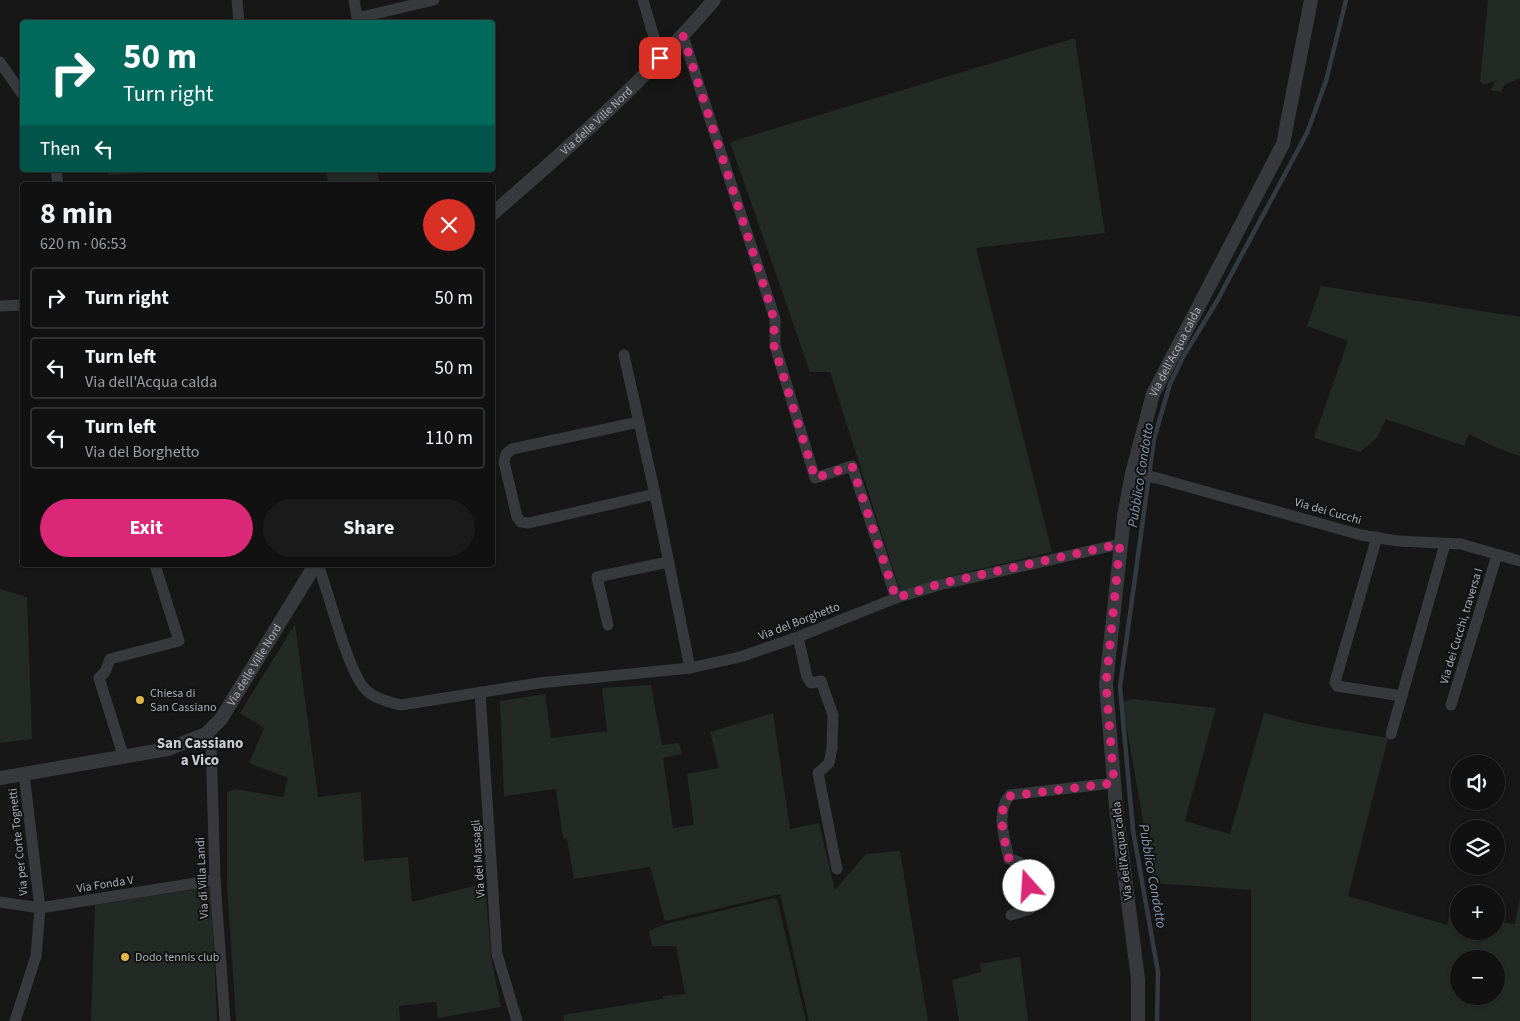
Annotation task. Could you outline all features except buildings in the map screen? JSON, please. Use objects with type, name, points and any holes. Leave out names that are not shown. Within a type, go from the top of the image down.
[{"type":"street","points":[[236,0],[239,20]]},
{"type":"street","points":[[354,0],[358,20],[434,0]]},
{"type":"street","points":[[643,0],[660,58]]},
{"type":"street","name":"Via delle Ville Nord","points":[[495,211],[573,144],[683,36],[714,0]]},
{"type":"street","name":"Via dell'Acqua calda","points":[[1138,1021],[1138,979],[1114,783],[1106,684],[1120,544],[1132,473],[1153,394],[1283,144],[1311,0]]},
{"type":"street","points":[[683,36],[772,311],[774,346],[815,478],[852,466],[896,598]]},
{"type":"street","points":[[0,62],[20,91]]},
{"type":"street","points":[[0,306],[20,305]]},
{"type":"street","points":[[624,355],[655,494],[690,668]]},
{"type":"street","points":[[639,422],[512,449],[506,454],[504,462],[517,517],[521,522],[529,523],[655,494]]},
{"type":"street","name":"Via dei Cucchi","points":[[1132,473],[1377,537],[1461,544],[1520,561]]},
{"type":"street","points":[[1377,537],[1334,682],[1337,686],[1402,696]]},
{"type":"street","name":"Via del Borghetto","points":[[318,567],[352,667],[366,690],[384,701],[401,705],[589,677],[690,668],[740,657],[798,638],[896,598],[939,584],[1120,544]]},
{"type":"street","points":[[1391,734],[1445,544]]},
{"type":"street","name":"Via dei Cucchi, traversa I","points":[[1451,705],[1497,555]]},
{"type":"street","points":[[608,625],[597,578],[668,562]]},
{"type":"street","points":[[124,758],[99,678],[105,672],[110,659],[179,642],[157,567]]},
{"type":"street","name":"Via delle Ville Nord","points":[[0,778],[168,749],[206,734],[221,719],[316,567]]},
{"type":"street","points":[[798,638],[807,677],[811,683],[821,681],[833,715],[832,748],[829,763],[818,773],[837,869]]},
{"type":"street","name":"Via dei Massagli","points":[[480,692],[497,954],[516,1021]]},
{"type":"street","name":"Via di Villa Landi","points":[[206,734],[211,742],[215,880],[225,1021]]},
{"type":"street","name":"Via per Corte Tognetti","points":[[15,1021],[36,956],[40,908],[24,774]]},
{"type":"street","points":[[1011,915],[1030,909],[1032,904],[1026,868],[1021,863],[1009,859],[1001,820],[1007,799],[1010,796],[1114,783]]},
{"type":"street","name":"Via Fonda V","points":[[0,902],[40,908],[215,880]]},
{"type":"shaded area","points":[[1488,0],[1520,0],[1520,78],[1504,85],[1501,92],[1491,90],[1495,81],[1483,85],[1480,81]]},
{"type":"shaded area","points":[[1075,38],[1105,233],[976,248],[1052,552],[971,571],[900,591],[830,372],[810,372],[730,142]]},
{"type":"shaded area","points":[[108,172],[164,172],[108,175]]},
{"type":"shaded area","points":[[326,172],[377,172],[379,182],[328,182]]},
{"type":"shaded area","points":[[1321,286],[1520,317],[1520,456],[1495,447],[1469,434],[1464,446],[1386,419],[1377,438],[1360,452],[1314,438],[1348,341],[1307,326]]},
{"type":"shaded area","points":[[0,589],[27,597],[32,739],[0,743]]},
{"type":"shaded area","points":[[295,624],[318,797],[361,792],[364,861],[408,857],[412,902],[485,883],[491,957],[501,1007],[438,1018],[436,1002],[399,1006],[400,1021],[236,1021],[227,884],[227,792],[235,789],[283,797],[288,778],[249,763],[264,728],[240,713]]},
{"type":"shaded area","points":[[651,685],[662,745],[679,743],[682,754],[663,758],[673,828],[694,825],[687,774],[719,768],[710,732],[773,713],[790,829],[819,823],[835,890],[866,854],[900,851],[928,1021],[809,1021],[780,894],[665,921],[650,867],[574,879],[567,839],[563,838],[556,789],[504,796],[500,701],[545,694],[551,738],[607,731],[602,688]]},
{"type":"shaded area","points":[[1134,699],[1216,708],[1185,821],[1230,834],[1264,713],[1306,724],[1388,738],[1348,896],[1447,925],[1450,917],[1450,940],[1505,940],[1505,923],[1515,924],[1520,898],[1520,1021],[1251,1021],[1251,890],[1154,883],[1122,701]]},
{"type":"shaded area","points":[[209,887],[211,893],[217,1021],[91,1021],[95,905]]},
{"type":"shaded area","points":[[774,898],[777,899],[806,1021],[564,1021],[563,1015],[663,999],[663,996],[685,994],[676,946],[652,946],[649,931],[666,924]]},
{"type":"shaded area","points":[[1020,957],[1028,1021],[959,1021],[952,980],[981,972],[980,964]]},
{"type":"waterway","name":"Pubblico Condotto","points":[[1157,1021],[1158,972],[1133,830],[1120,687],[1154,439],[1170,384],[1183,357],[1217,301],[1307,133],[1326,81],[1346,0]]},
{"type":"place","name":"Chiesa di San Cassiano","points":[[140,700]]},
{"type":"place","name":"Dodo tennis club","points":[[125,957]]},
{"type":"district","name":"San Cassiano a Vico","points":[[200,752]]},
{"type":"route","points":[[660,58],[683,36],[749,233],[774,320],[774,346],[815,478],[852,466],[874,526],[896,598],[939,584],[1120,544],[1106,684],[1114,783],[1010,796],[1007,799],[1001,820],[1009,859],[1021,863],[1026,868],[1029,886]]}]
